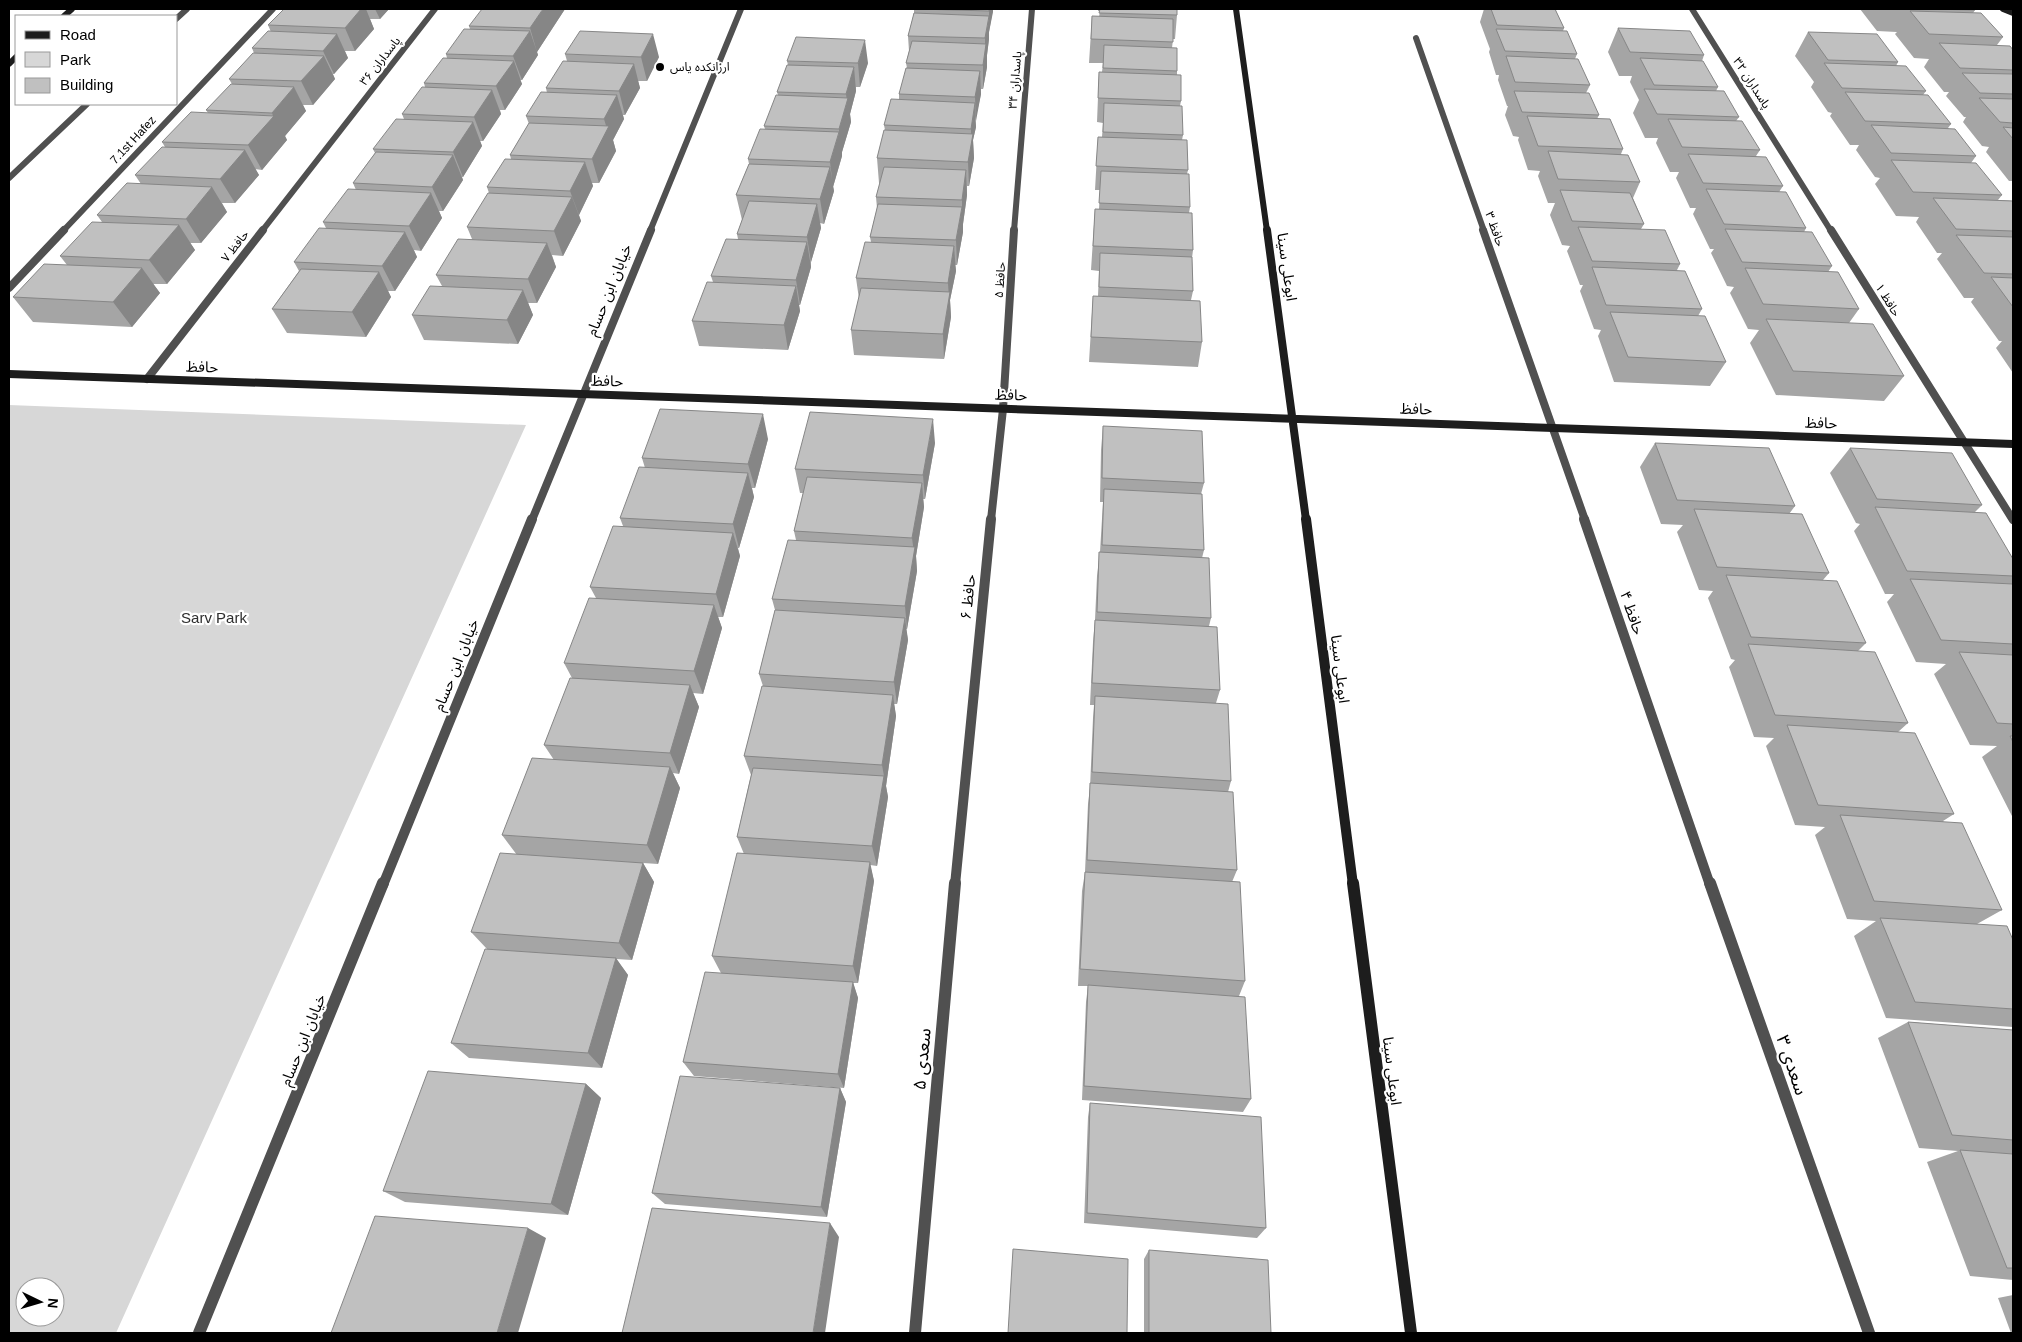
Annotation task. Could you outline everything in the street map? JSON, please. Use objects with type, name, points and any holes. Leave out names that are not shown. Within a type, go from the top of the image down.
[{"type":"street","name":"7.1st Hafez","points":[[9,288],[273,9]]},
{"type":"street","name":"پاسداران ۳۶","points":[[342,128],[435,9]]},
{"type":"street","name":"خیابان ابن حسام","points":[[199,1333],[741,9]]},
{"type":"street","name":"پاسداران ۳۴","points":[[1019,153],[1032,9]]},
{"type":"street","name":"ابوعلی سینا","points":[[1236,9],[1293,419],[1411,1333]]},
{"type":"street","name":"پاسداران ۳۲","points":[[1692,9],[1794,169]]},
{"type":"street","points":[[2003,9],[2013,13]]},
{"type":"street","name":"حافظ ۳","points":[[1416,38],[1553,428]]},
{"type":"street","points":[[9,178],[86,105]]},
{"type":"street","name":"حافظ ۷","points":[[147,379],[342,128]]},
{"type":"street","name":"حافظ ۵","points":[[1003,409],[1019,153]]},
{"type":"street","name":"حافظ ۱","points":[[1794,169],[2013,520]]},
{"type":"street","name":"حافظ","points":[[9,374],[2013,444]]},
{"type":"street","name":"حافظ ۶","points":[[963,788],[1003,409]]},
{"type":"street","name":"حافظ ۴","points":[[1553,428],[1683,808]]},
{"type":"street","name":"سعدی ۵","points":[[915,1333],[963,788]]},
{"type":"street","name":"سعدی ۳","points":[[1683,808],[1869,1333]]},
{"type":"green space","name":"Sarv Park","points":[[9,405],[526,425],[116,1333],[9,1333]]},
{"type":"building","points":[[284,9],[361,9],[345,28],[268,25]]},
{"type":"building","points":[[482,9],[543,9],[530,28],[469,26]]},
{"type":"building","points":[[918,9],[989,9],[989,11]]},
{"type":"building","points":[[1100,9],[1177,9],[1177,15],[1099,13]]},
{"type":"building","points":[[1491,9],[1555,9],[1564,28],[1497,25]]},
{"type":"building","points":[[1927,9],[1974,9],[1975,10]]},
{"type":"building","points":[[1910,11],[1981,13],[2003,37],[1929,34]]},
{"type":"building","points":[[914,13],[989,16],[985,38],[908,36]]},
{"type":"building","points":[[1092,16],[1173,19],[1173,42],[1091,39]]},
{"type":"building","points":[[1618,28],[1690,31],[1704,55],[1630,52]]},
{"type":"building","points":[[464,29],[530,31],[513,56],[446,54]]},
{"type":"building","points":[[1496,29],[1567,31],[1577,54],[1505,51]]},
{"type":"building","points":[[268,31],[337,34],[323,51],[252,48]]},
{"type":"building","points":[[580,31],[653,34],[641,57],[565,54]]},
{"type":"building","points":[[1808,32],[1877,34],[1898,62],[1828,60]]},
{"type":"building","points":[[796,37],[865,40],[858,63],[787,61]]},
{"type":"building","points":[[912,41],[986,44],[983,65],[906,63]]},
{"type":"building","points":[[1939,43],[2010,46],[2013,50],[2013,70],[1960,68]]},
{"type":"building","points":[[1104,45],[1177,48],[1177,71],[1103,68]]},
{"type":"building","points":[[253,53],[324,56],[301,81],[229,79]]},
{"type":"building","points":[[1506,56],[1578,59],[1590,85],[1515,82]]},
{"type":"building","points":[[443,58],[514,61],[496,86],[424,83]]},
{"type":"building","points":[[1640,58],[1703,61],[1718,87],[1654,85]]},
{"type":"building","points":[[563,61],[634,64],[619,91],[546,88]]},
{"type":"building","points":[[1824,63],[1906,66],[1926,91],[1842,88]]},
{"type":"building","points":[[787,65],[854,67],[846,94],[777,92]]},
{"type":"building","points":[[906,68],[980,71],[975,97],[899,94]]},
{"type":"building","points":[[1099,72],[1181,75],[1181,101],[1098,98]]},
{"type":"building","points":[[1962,73],[2013,74],[2013,94],[1980,93]]},
{"type":"building","points":[[231,84],[294,87],[272,113],[206,110]]},
{"type":"building","points":[[422,87],[492,90],[474,117],[402,114]]},
{"type":"building","points":[[1644,89],[1724,91],[1739,117],[1657,114]]},
{"type":"building","points":[[1514,91],[1589,93],[1599,115],[1522,112]]},
{"type":"building","points":[[541,92],[617,95],[604,119],[526,116]]},
{"type":"building","points":[[1845,92],[1928,95],[1951,124],[1865,121]]},
{"type":"building","points":[[776,95],[848,98],[839,129],[764,126]]},
{"type":"building","points":[[1979,98],[2013,99],[2013,123],[2000,122]]},
{"type":"building","points":[[891,99],[975,103],[971,129],[884,125]]},
{"type":"building","points":[[1104,103],[1182,106],[1183,135],[1103,132]]},
{"type":"building","points":[[191,112],[274,116],[248,145],[162,142]]},
{"type":"building","points":[[1527,116],[1610,119],[1623,149],[1538,146]]},
{"type":"building","points":[[396,119],[473,122],[453,152],[373,149]]},
{"type":"building","points":[[1668,119],[1742,121],[1760,150],[1682,147]]},
{"type":"building","points":[[529,123],[609,126],[592,159],[510,155]]},
{"type":"building","points":[[1871,125],[1955,129],[1976,156],[1891,153]]},
{"type":"building","points":[[2003,127],[2013,128],[2013,139]]},
{"type":"building","points":[[760,129],[839,132],[830,162],[748,159]]},
{"type":"building","points":[[884,130],[973,134],[968,162],[877,158]]},
{"type":"building","points":[[1098,137],[1187,140],[1188,170],[1096,166]]},
{"type":"building","points":[[162,147],[245,150],[220,179],[135,175]]},
{"type":"building","points":[[1548,151],[1628,155],[1640,182],[1558,179]]},
{"type":"building","points":[[376,152],[453,155],[432,187],[353,183]]},
{"type":"building","points":[[1688,154],[1766,157],[1783,186],[1703,183]]},
{"type":"building","points":[[505,159],[585,162],[570,191],[487,187]]},
{"type":"building","points":[[1891,160],[1976,163],[2002,195],[1913,192]]},
{"type":"building","points":[[749,164],[830,167],[820,199],[736,195]]},
{"type":"building","points":[[884,167],[966,170],[962,200],[876,197]]},
{"type":"building","points":[[1101,171],[1189,174],[1190,207],[1099,203]]},
{"type":"building","points":[[127,183],[212,187],[186,219],[97,215]]},
{"type":"building","points":[[348,189],[431,193],[409,226],[323,222]]},
{"type":"building","points":[[1706,189],[1786,192],[1806,228],[1724,224]]},
{"type":"building","points":[[1560,190],[1630,193],[1644,224],[1572,221]]},
{"type":"building","points":[[488,193],[572,197],[554,231],[467,227]]},
{"type":"building","points":[[1933,198],[2013,201],[2013,231],[1956,229]]},
{"type":"building","points":[[749,201],[817,204],[807,237],[737,234]]},
{"type":"building","points":[[878,204],[962,207],[956,240],[870,237]]},
{"type":"building","points":[[1095,209],[1192,213],[1193,250],[1093,246]]},
{"type":"building","points":[[92,222],[179,225],[149,260],[60,256]]},
{"type":"building","points":[[1578,227],[1665,230],[1680,264],[1592,261]]},
{"type":"building","points":[[319,228],[405,232],[382,266],[294,262]]},
{"type":"building","points":[[1725,229],[1812,232],[1832,266],[1742,262]]},
{"type":"building","points":[[1956,235],[2013,237],[2013,274],[1984,273]]},
{"type":"building","points":[[458,239],[547,243],[528,279],[436,275]]},
{"type":"building","points":[[726,239],[807,242],[796,280],[711,276]]},
{"type":"building","points":[[865,242],[954,246],[948,283],[856,278]]},
{"type":"building","points":[[1100,253],[1192,257],[1193,291],[1099,287]]},
{"type":"building","points":[[44,264],[142,268],[113,302],[13,297]]},
{"type":"building","points":[[1592,267],[1685,271],[1702,309],[1606,305]]},
{"type":"building","points":[[1745,268],[1838,272],[1859,309],[1763,304]]},
{"type":"building","points":[[301,269],[379,272],[352,312],[272,309]]},
{"type":"building","points":[[1991,277],[2013,278],[2013,307]]},
{"type":"building","points":[[707,282],[796,286],[784,325],[692,321]]},
{"type":"building","points":[[430,286],[523,290],[507,320],[412,315]]},
{"type":"building","points":[[861,288],[950,292],[943,334],[851,330]]},
{"type":"building","points":[[1093,296],[1200,301],[1202,342],[1091,337]]},
{"type":"building","points":[[1610,312],[1705,316],[1726,362],[1628,357]]},
{"type":"building","points":[[1766,319],[1873,324],[1904,376],[1793,371]]},
{"type":"building","points":[[660,409],[763,414],[748,464],[642,458]]},
{"type":"building","points":[[810,412],[933,419],[923,475],[795,469]]},
{"type":"building","points":[[1103,426],[1202,431],[1204,483],[1102,478]]},
{"type":"building","points":[[1655,443],[1769,448],[1795,506],[1677,500]]},
{"type":"building","points":[[1850,448],[1952,453],[1982,505],[1877,499]]},
{"type":"building","points":[[639,467],[748,473],[733,524],[620,518]]},
{"type":"building","points":[[807,477],[922,483],[912,538],[794,531]]},
{"type":"building","points":[[1104,489],[1202,494],[1204,550],[1102,545]]},
{"type":"building","points":[[1875,507],[1986,513],[2013,559],[2013,576],[1907,571]]},
{"type":"building","points":[[1694,509],[1802,514],[1829,573],[1717,567]]},
{"type":"building","points":[[613,526],[733,533],[716,594],[590,587]]},
{"type":"building","points":[[788,540],[915,547],[905,606],[772,599]]},
{"type":"building","points":[[1099,552],[1209,558],[1211,618],[1097,612]]},
{"type":"building","points":[[1726,575],[1837,581],[1866,643],[1751,637]]},
{"type":"building","points":[[1910,579],[2013,584],[2013,644],[1941,640]]},
{"type":"building","points":[[589,598],[714,605],[694,671],[564,663]]},
{"type":"building","points":[[775,610],[905,618],[894,682],[759,674]]},
{"type":"building","points":[[1095,620],[1217,627],[1220,690],[1092,683]]},
{"type":"building","points":[[1748,644],[1875,652],[1908,723],[1775,715]]},
{"type":"building","points":[[1959,652],[2013,655],[2013,724],[1997,723]]},
{"type":"building","points":[[570,678],[690,685],[670,753],[544,745]]},
{"type":"building","points":[[762,686],[893,695],[882,765],[744,756]]},
{"type":"building","points":[[1095,696],[1228,704],[1231,781],[1092,772]]},
{"type":"building","points":[[1787,725],[1915,733],[1954,814],[1818,805]]},
{"type":"building","points":[[532,758],[670,767],[647,845],[502,835]]},
{"type":"building","points":[[753,768],[884,776],[872,846],[737,837]]},
{"type":"building","points":[[1090,783],[1233,792],[1237,870],[1087,860]]},
{"type":"building","points":[[1840,815],[1962,823],[2002,910],[1874,901]]},
{"type":"building","points":[[500,853],[643,863],[619,943],[471,932]]},
{"type":"building","points":[[737,853],[870,862],[853,966],[712,956]]},
{"type":"building","points":[[1085,872],[1240,882],[1245,981],[1080,969]]},
{"type":"building","points":[[1880,918],[2007,926],[2013,940],[2013,1009],[1915,1002]]},
{"type":"building","points":[[485,949],[616,958],[588,1053],[451,1043]]},
{"type":"building","points":[[705,972],[853,982],[838,1074],[683,1062]]},
{"type":"building","points":[[1088,985],[1245,997],[1251,1099],[1084,1086]]},
{"type":"building","points":[[1908,1022],[2013,1030],[2013,1140],[1952,1135]]},
{"type":"building","points":[[428,1071],[586,1084],[551,1204],[383,1191]]},
{"type":"building","points":[[680,1076],[840,1088],[821,1207],[652,1193]]},
{"type":"building","points":[[1090,1103],[1261,1117],[1266,1228],[1087,1213]]},
{"type":"building","points":[[1960,1150],[2013,1154],[2013,1268],[2007,1268]]},
{"type":"building","points":[[652,1208],[830,1223],[813,1333],[622,1333]]},
{"type":"building","points":[[375,1216],[528,1228],[497,1333],[331,1333]]},
{"type":"building","points":[[1013,1249],[1128,1259],[1127,1333],[1008,1333]]},
{"type":"building","points":[[1149,1250],[1268,1260],[1271,1333],[1149,1333]]},
{"type":"place","name":"ارزانکده یاس","points":[[660,67]]}]
